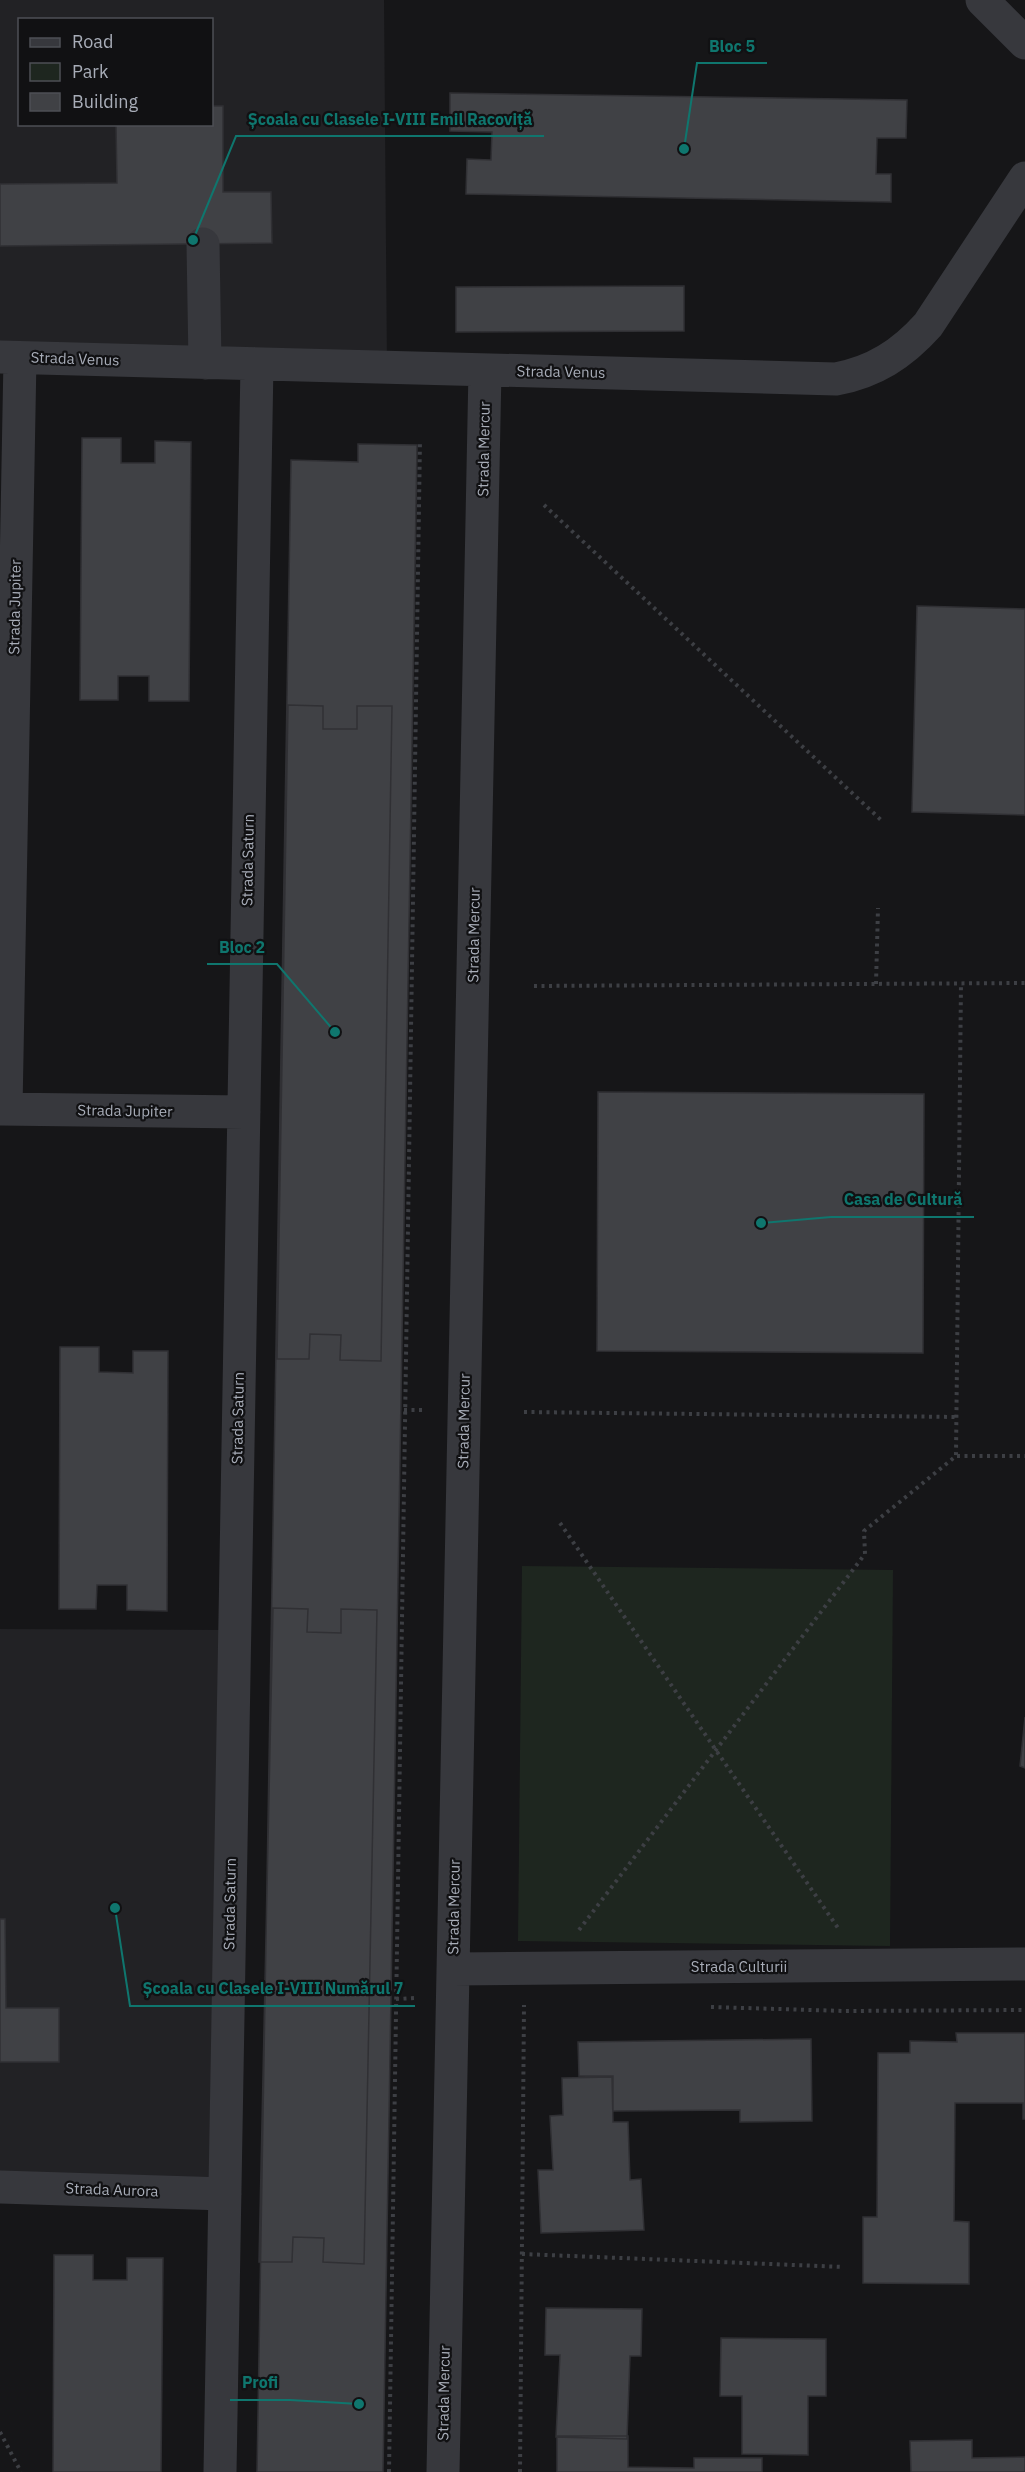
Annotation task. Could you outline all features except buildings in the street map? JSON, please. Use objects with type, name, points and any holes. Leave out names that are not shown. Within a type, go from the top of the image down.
[{"type":"street","points":[[982,0],[1025,43]]},
{"type":"street","name":"Strada Venus","points":[[10,357],[836,379],[861,373],[897,355],[928,325],[1025,178]]},
{"type":"street","points":[[203,244],[205,363]]},
{"type":"street","name":"Strada Jupiter","points":[[10,357],[3,1109],[244,1112]]},
{"type":"street","name":"Strada Saturn","points":[[220,2472],[257,364]]},
{"type":"street","name":"Strada Mercur","points":[[443,2472],[485,370]]},
{"type":"street","name":"Strada Culturii","points":[[453,1969],[1025,1964]]},
{"type":"street","name":"Strada Aurora","points":[[0,2187],[225,2194]]},
{"type":"path","points":[[389,2472],[420,440]]},
{"type":"path","points":[[544,505],[881,820]]},
{"type":"path","points":[[876,984],[878,908]]},
{"type":"path","points":[[956,1456],[961,983]]},
{"type":"path","points":[[534,986],[1025,983]]},
{"type":"path","points":[[404,1410],[423,1410]]},
{"type":"path","points":[[524,1412],[957,1416]]},
{"type":"path","points":[[573,1938],[865,1554],[864,1532],[956,1456],[1025,1456]]},
{"type":"path","points":[[560,1523],[839,1929],[845,1966]]},
{"type":"path","points":[[396,1999],[418,1998]]},
{"type":"path","points":[[520,2472],[524,2002]]},
{"type":"path","points":[[702,2007],[845,2011],[1025,2010]]},
{"type":"path","points":[[522,2254],[843,2267]]},
{"type":"path","points":[[0,2432],[21,2472]]},
{"type":"shaded area","points":[[0,0],[384,0],[387,367],[0,356]]},
{"type":"shaded area","points":[[0,1629],[235,1630],[225,2194],[0,2187]]},
{"type":"green space","points":[[522,1566],[893,1570],[890,1946],[518,1941]]},
{"type":"place","name":"Bloc 5","points":[[684,149]]},
{"type":"place","name":"Școala cu Clasele I-VIII Emil Racoviță","points":[[193,240]]},
{"type":"place","name":"Bloc 2","points":[[335,1032]]},
{"type":"place","name":"Casa de Cultură","points":[[761,1223]]},
{"type":"place","name":"Școala cu Clasele I-VIII Numărul 7","points":[[115,1908]]},
{"type":"place","name":"Profi","points":[[359,2404]]}]
